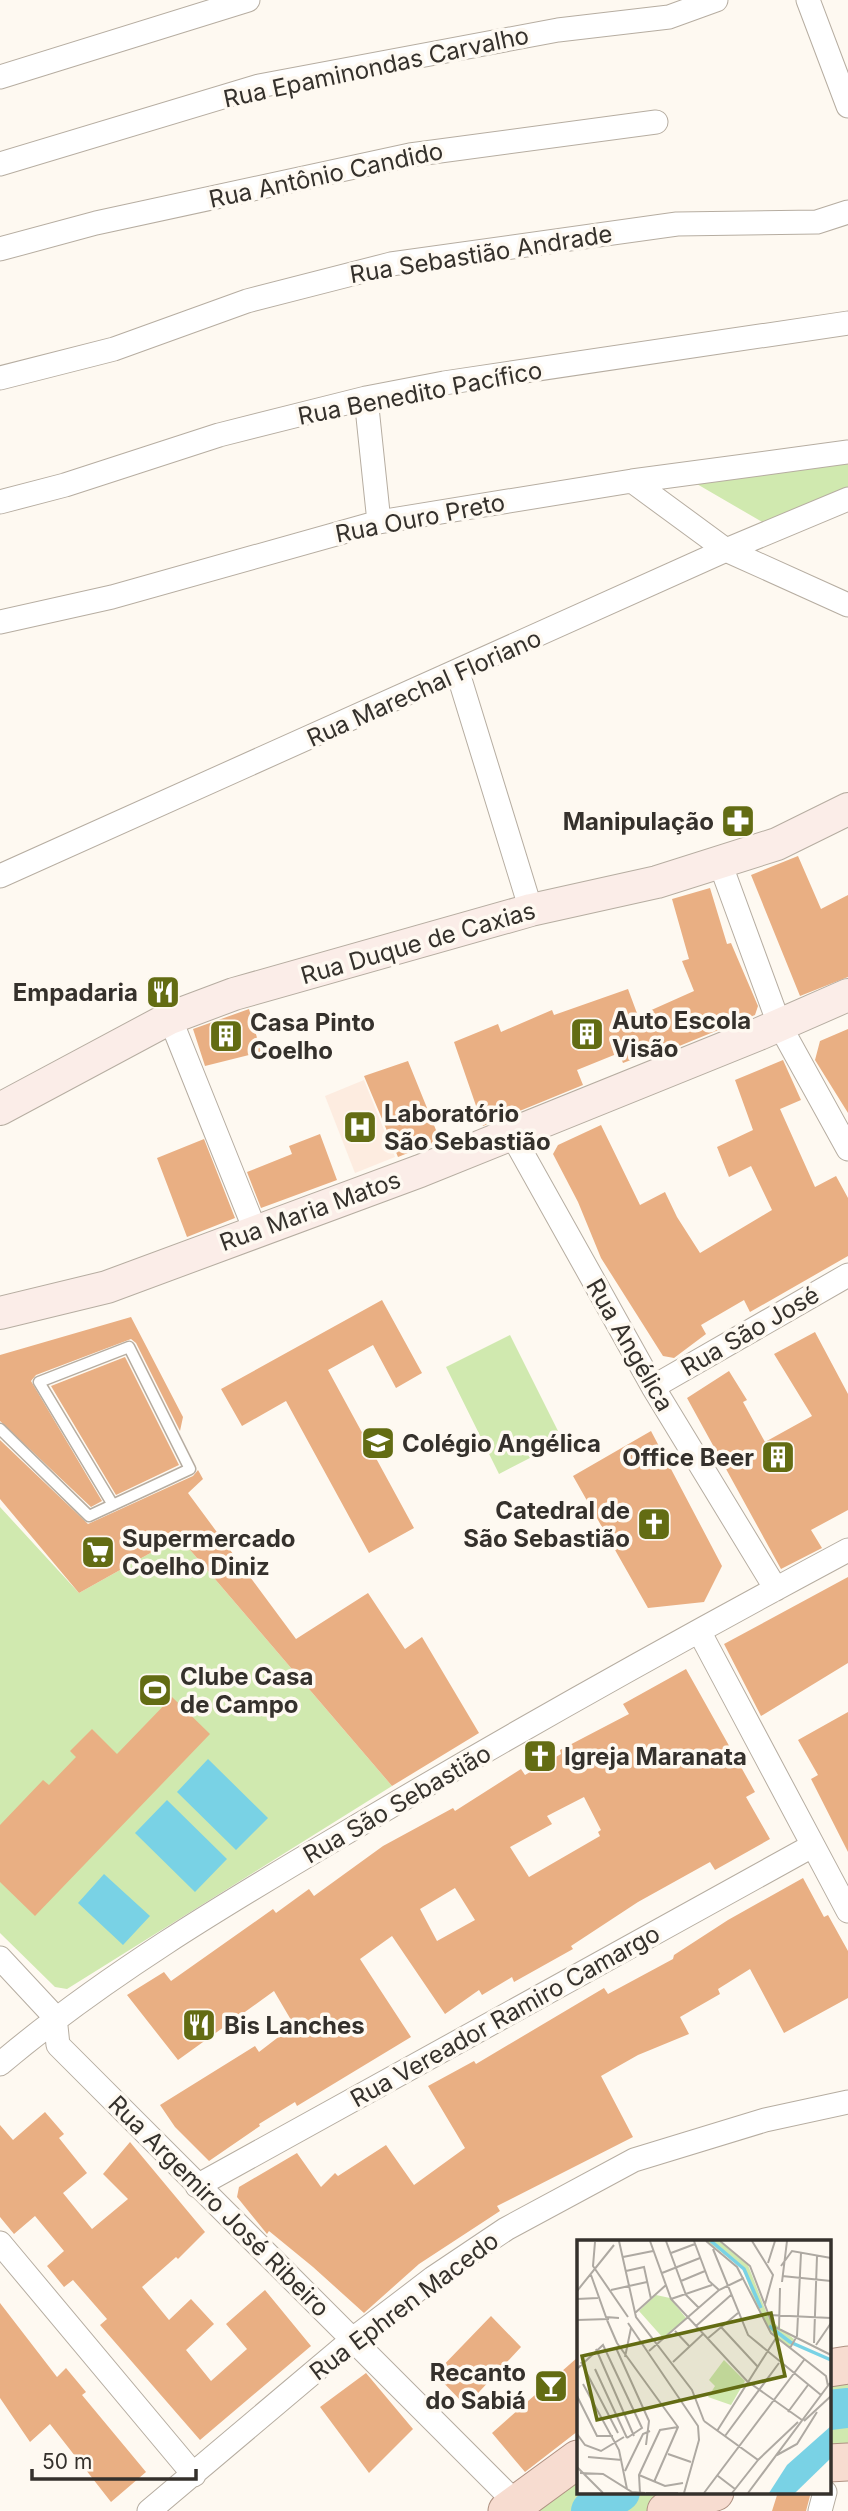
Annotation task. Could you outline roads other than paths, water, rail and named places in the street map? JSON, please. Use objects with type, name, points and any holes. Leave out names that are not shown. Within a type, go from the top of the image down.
[{"type":"main road","name":"Rua Duque de Caxias","points":[[0,1109],[170,1018],[234,994],[531,910],[657,882],[777,844],[848,809]]},
{"type":"main road","name":"Rua Maria Matos","points":[[0,1313],[107,1287],[420,1171],[848,995]]},
{"type":"main road","points":[[830,2368],[848,2365]]},
{"type":"main road","points":[[512,2507],[577,2460]]},
{"type":"main road","points":[[666,2511],[674,2505],[709,2494]]},
{"type":"street","points":[[0,76],[248,0]]},
{"type":"street","name":"Rua Epaminondas Carvalho","points":[[0,164],[259,86],[558,30],[669,17],[716,0]]},
{"type":"street","points":[[808,0],[848,106]]},
{"type":"street","name":"Rua Antônio Candido","points":[[0,249],[96,223],[410,155],[656,122]]},
{"type":"street","name":"Rua Sebastião Andrade","points":[[0,378],[114,349],[247,301],[391,264],[677,224],[817,222],[848,212]]},
{"type":"street","name":"Rua Benedito Pacífico","points":[[0,502],[65,485],[219,435],[366,398],[444,383],[848,323]]},
{"type":"street","points":[[366,398],[379,522]]},
{"type":"street","name":"Rua Ouro Preto","points":[[0,622],[112,597],[379,522],[632,481],[848,452]]},
{"type":"street","points":[[632,481],[726,550],[848,605]]},
{"type":"street","name":"Rua Marechal Floriano","points":[[0,876],[458,673],[726,550],[848,499]]},
{"type":"street","points":[[458,673],[531,910]]},
{"type":"street","points":[[720,863],[779,1024],[848,1149]]},
{"type":"street","points":[[170,1018],[255,1230]]},
{"type":"street","name":"Rua Angélica","points":[[511,1133],[653,1387],[776,1589]]},
{"type":"street","name":"Rua São José","points":[[653,1387],[848,1275]]},
{"type":"street","name":"Rua São Sebastião","points":[[0,2064],[55,2018],[287,1867],[435,1779],[848,1550]]},
{"type":"street","points":[[700,1633],[848,1911]]},
{"type":"street","name":"Rua Vereador Ramiro Camargo","points":[[197,2186],[812,1846]]},
{"type":"street","name":"Rua Argemiro José Ribeiro","points":[[0,1958],[55,2018],[58,2045],[353,2339],[512,2507]]},
{"type":"street","name":"Rua Ephren Macedo","points":[[149,2511],[353,2339],[433,2278],[506,2230],[634,2160],[765,2120],[848,2102]]},
{"type":"street","points":[[0,2243],[194,2475]]},
{"type":"street","points":[[820,2511],[826,2494]]},
{"type":"lane","points":[[0,1429],[89,1516],[113,1505],[190,1469],[129,1347],[38,1382],[113,1505]]},
{"type":"water","points":[[208,1759],[268,1818],[236,1850],[177,1792]]},
{"type":"water","points":[[167,1800],[227,1859],[195,1892],[135,1833]]},
{"type":"water","points":[[104,1874],[150,1916],[123,1945],[78,1903]]},
{"type":"waterway","points":[[830,2410],[848,2408]]},
{"type":"waterway","points":[[591,2511],[617,2494]]},
{"type":"place","name":"Manipulação","points":[[738,821]]},
{"type":"place","name":"Empadaria","points":[[163,992]]},
{"type":"place","name":"Auto Escola Visão","points":[[587,1034]]},
{"type":"place","name":"Casa Pinto Coelho","points":[[226,1036]]},
{"type":"place","name":"Laboratório São Sebastião","points":[[360,1127]]},
{"type":"place","name":"Colégio Angélica","points":[[378,1443]]},
{"type":"place","name":"Office Beer","points":[[778,1457]]},
{"type":"place","name":"Catedral de São Sebastião","points":[[654,1524]]},
{"type":"place","name":"Supermercado Coelho Diniz","points":[[98,1552]]},
{"type":"place","name":"Clube Casa de Campo","points":[[155,1690]]},
{"type":"place","name":"Igreja Maranata","points":[[540,1756]]},
{"type":"place","name":"Bis Lanches","points":[[199,2025]]},
{"type":"place","name":"Recanto do Sabiá","points":[[551,2386]]}]
